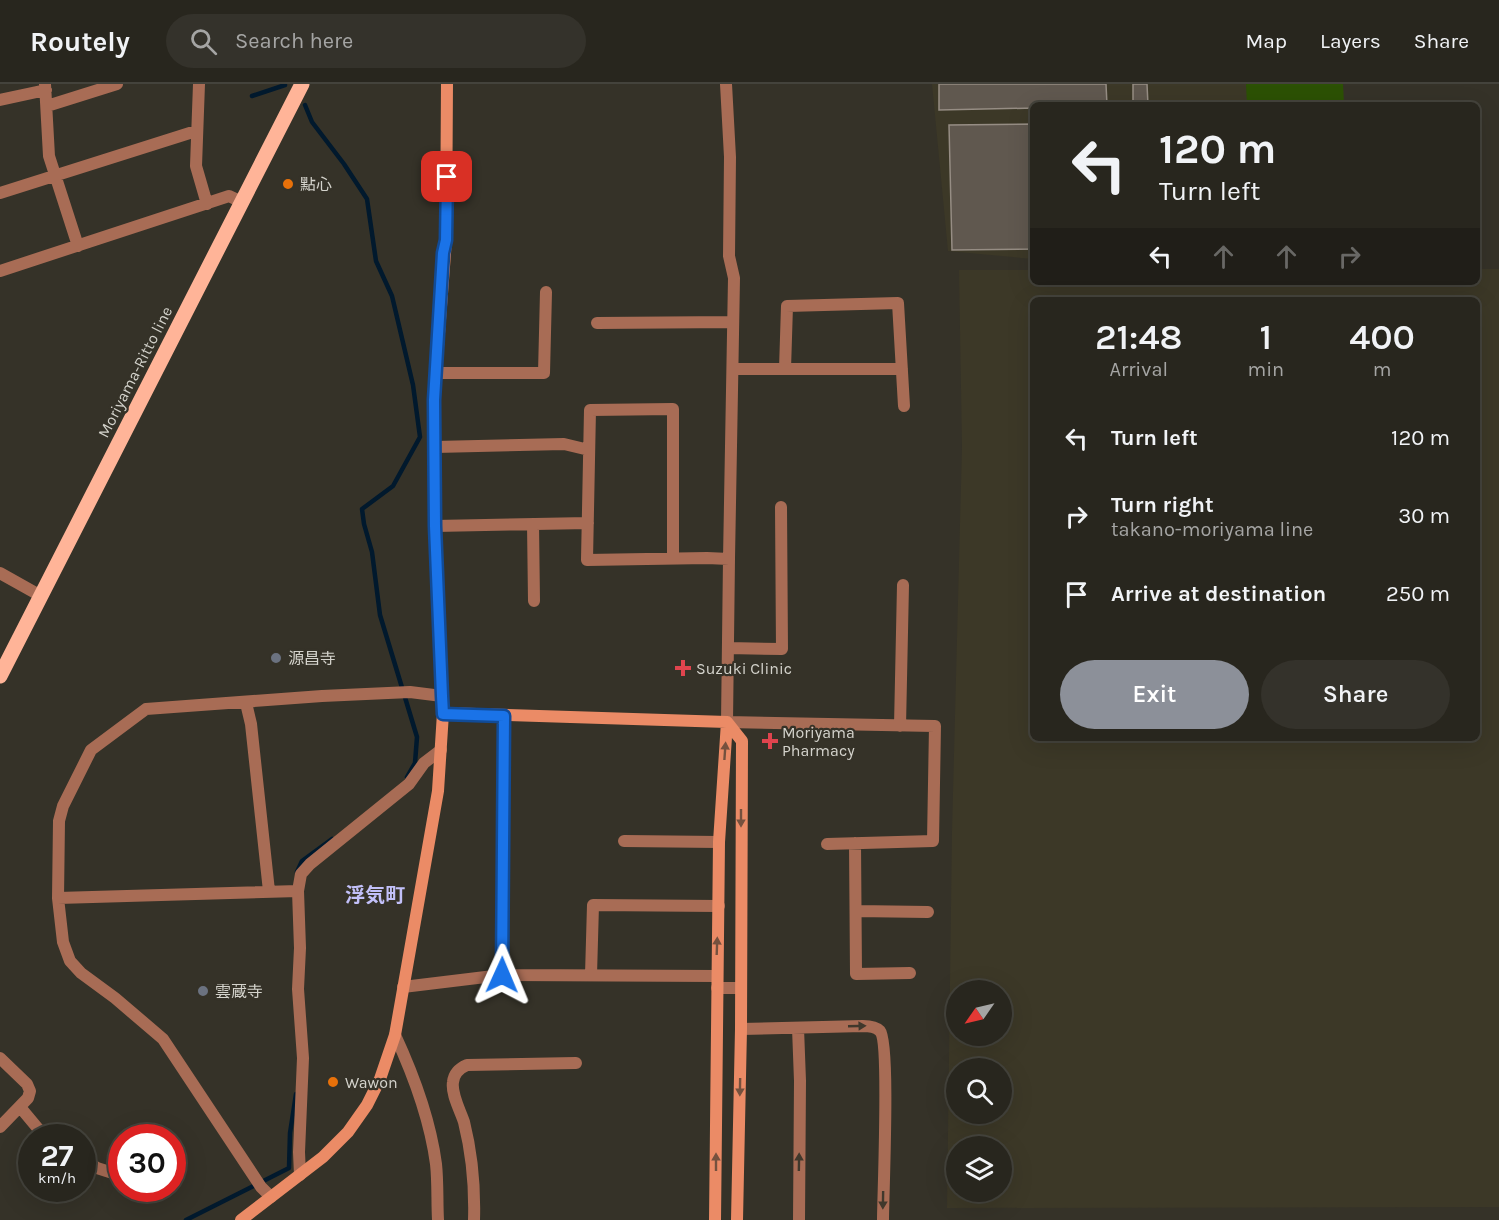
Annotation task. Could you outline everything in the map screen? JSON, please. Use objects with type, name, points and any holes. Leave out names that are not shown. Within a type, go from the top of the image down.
[{"type":"main road","name":"Moriyama-Ritto line","points":[[0,676],[302,84]]},
{"type":"street","points":[[47,106],[117,84]]},
{"type":"street","points":[[198,84],[196,166],[207,204]]},
{"type":"street","points":[[242,1220],[323,1157],[348,1132],[380,1079],[395,1035],[438,791],[443,714],[435,526],[435,373],[446,240],[447,84]]},
{"type":"street","points":[[715,1220],[719,842],[727,722],[734,322],[734,278],[729,256],[730,157],[726,84]]},
{"type":"street","points":[[0,100],[45,87],[49,156],[78,246]]},
{"type":"street","points":[[0,193],[196,131]]},
{"type":"street","points":[[0,271],[229,196],[242,202]]},
{"type":"street","points":[[435,373],[544,374],[546,292]]},
{"type":"street","points":[[785,369],[787,306],[898,303],[904,406]]},
{"type":"street","points":[[597,322],[734,322]]},
{"type":"street","points":[[733,369],[902,369]]},
{"type":"street","points":[[673,558],[673,409],[590,410],[587,560],[729,559]]},
{"type":"street","points":[[435,447],[564,444],[589,450]]},
{"type":"street","points":[[728,648],[782,649],[781,507]]},
{"type":"street","points":[[435,526],[588,523]]},
{"type":"street","points":[[533,524],[534,602]]},
{"type":"street","points":[[0,573],[41,596]]},
{"type":"street","points":[[900,726],[903,585]]},
{"type":"street","points":[[271,1197],[259,1183],[163,1039],[115,998],[81,973],[70,961],[63,942],[58,898],[59,821],[63,806],[91,750],[146,710],[410,692],[442,696]]},
{"type":"street","points":[[246,703],[269,891]]},
{"type":"street","points":[[443,714],[935,726],[933,841],[827,844]]},
{"type":"street","points":[[502,975],[504,716]]},
{"type":"street","points":[[727,722],[742,741],[738,1220]]},
{"type":"street","points":[[300,1175],[303,1058],[298,989],[300,948],[293,891],[301,874],[310,864],[409,783],[424,763],[441,750]]},
{"type":"street","points":[[624,841],[719,842]]},
{"type":"street","points":[[855,843],[856,974],[910,973]]},
{"type":"street","points":[[58,898],[293,891]]},
{"type":"street","points":[[591,975],[593,905],[719,906]]},
{"type":"street","points":[[856,911],[928,912]]},
{"type":"street","points":[[403,987],[502,975],[591,975],[717,982],[741,988]]},
{"type":"street","points":[[741,1029],[871,1026],[881,1031],[884,1040],[885,1082],[883,1220]]},
{"type":"street","points":[[798,1028],[799,1220]]},
{"type":"street","points":[[395,1035],[412,1072],[429,1128],[436,1165],[438,1220]]},
{"type":"street","points":[[0,1058],[27,1084],[30,1091],[28,1098],[0,1127]]},
{"type":"street","points":[[474,1220],[473,1169],[464,1122],[452,1083],[455,1075],[460,1068],[467,1065],[576,1063]]},
{"type":"street","points":[[20,1107],[34,1124]]},
{"type":"shaded area","points":[[932,84],[1343,84],[1344,102],[1030,102],[1030,259],[948,251]]},
{"type":"shaded area","points":[[1480,269],[1499,269],[1499,1207],[947,1208],[947,1202],[1012,1202],[1012,1136],[948,1136],[948,1124],[1012,1124],[1012,1058],[949,1058],[949,1046],[1012,1046],[1012,980],[950,980],[962,447],[959,270],[1030,270],[1030,285],[1480,285]]},
{"type":"green space","points":[[1246,84],[1343,84],[1344,102],[1247,102]]},
{"type":"building","points":[[939,84],[1106,84],[1107,102],[1030,102],[1030,108],[939,110]]},
{"type":"building","points":[[1133,84],[1147,84],[1148,102],[1133,102]]},
{"type":"building","points":[[1030,124],[1030,249],[952,250],[949,125]]},
{"type":"waterway","points":[[252,96],[285,85]]},
{"type":"waterway","points":[[305,105],[312,122],[367,199],[376,261],[392,296],[413,385],[420,437],[393,486],[362,509],[372,552],[380,615],[417,737],[415,763],[407,777]]},
{"type":"waterway","points":[[297,872],[302,861],[332,839]]},
{"type":"waterway","points":[[186,1220],[289,1168],[290,1133],[296,1094]]},
{"type":"place","name":"點心","points":[[288,184]]},
{"type":"place","name":"源昌寺","points":[[276,658]]},
{"type":"place","name":"Suzuki Clinic","points":[[683,668]]},
{"type":"place","name":"Moriyama Pharmacy","points":[[770,741]]},
{"type":"place","name":"雲蔵寺","points":[[203,991]]},
{"type":"place","name":"Wawon","points":[[333,1082]]},
{"type":"district","name":"浮気町","points":[[375,895]]},
{"type":"route","points":[[447,177],[446,240],[443,253],[434,400],[435,526],[443,714],[504,716],[502,975]]}]
